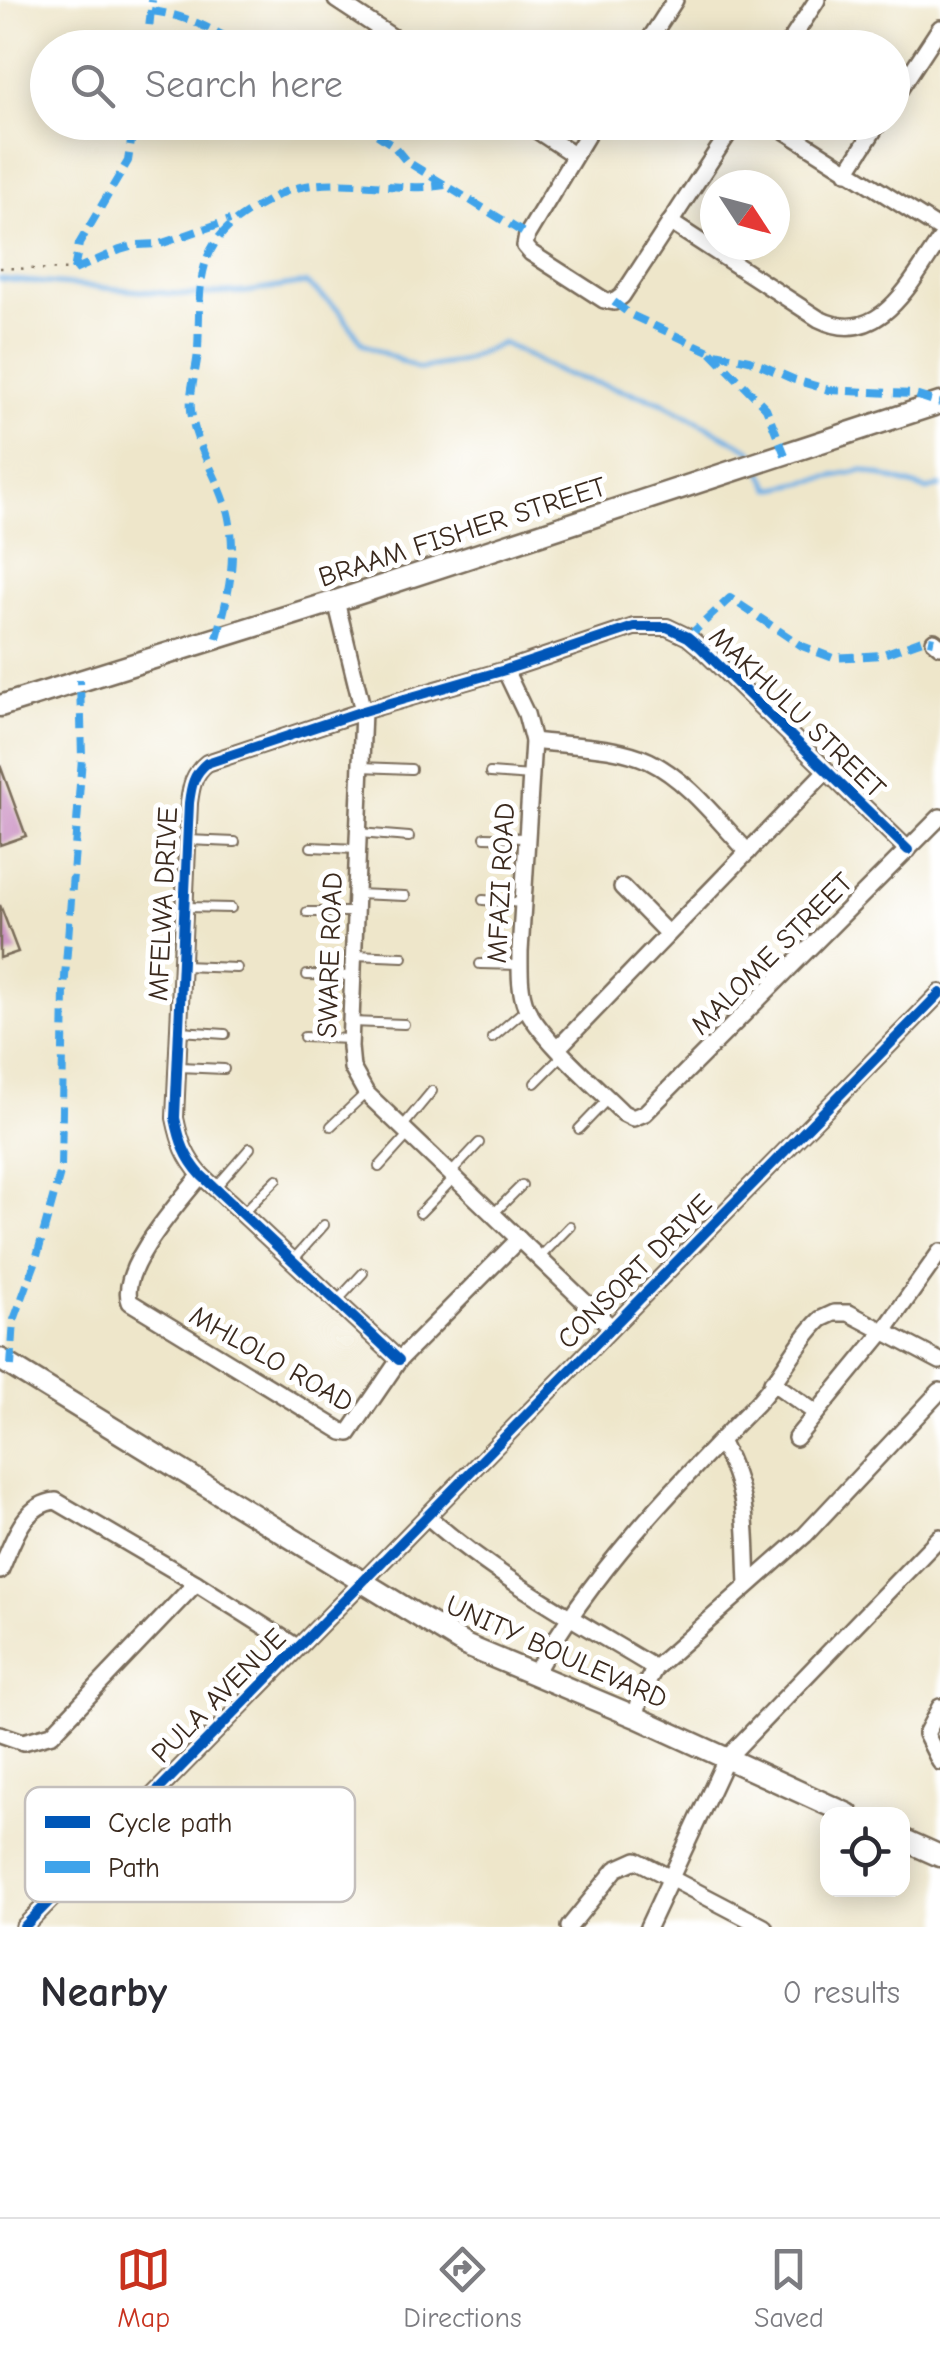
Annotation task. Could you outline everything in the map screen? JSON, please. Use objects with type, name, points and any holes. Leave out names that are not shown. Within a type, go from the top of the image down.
[{"type":"street","points":[[336,0],[382,30]]},
{"type":"street","points":[[655,30],[674,0]]},
{"type":"street","points":[[798,30],[817,0]]},
{"type":"street","points":[[910,74],[940,28]]},
{"type":"street","points":[[551,140],[574,155]]},
{"type":"street","points":[[584,140],[527,235],[525,246],[531,254],[604,300],[614,302],[622,296],[724,140]]},
{"type":"street","points":[[798,140],[940,229]]},
{"type":"street","points":[[847,172],[867,140]]},
{"type":"street","points":[[670,222],[819,319],[842,328],[874,320],[894,304],[940,240]]},
{"type":"street","name":"BRAAM FISHER STREET","points":[[0,706],[940,404]]},
{"type":"street","name":"SWARE ROAD","points":[[336,601],[363,711],[352,1068],[366,1093],[404,1132],[610,1326]]},
{"type":"street","name":"MFELWA DRIVE","points":[[400,1360],[186,1159],[175,1118],[190,788],[207,764],[363,711],[646,626]]},
{"type":"street","name":"MAKHULU STREET","points":[[646,626],[668,627],[688,638],[908,850]]},
{"type":"street","name":"MFAZI ROAD","points":[[506,670],[526,714],[533,741],[520,965],[527,1008]]},
{"type":"street","points":[[533,741],[612,751],[651,762],[691,793],[748,852]]},
{"type":"street","points":[[562,1050],[668,934],[826,772]]},
{"type":"street","name":"MALOME STREET","points":[[609,1098],[633,1118],[645,1113],[940,817]]},
{"type":"street","points":[[622,888],[668,934]]},
{"type":"street","name":"CONSORT DRIVE","points":[[363,1583],[610,1326],[940,993]]},
{"type":"street","points":[[527,1008],[536,1024],[609,1098]]},
{"type":"street","name":"MHLOLO ROAD","points":[[201,1175],[153,1235],[138,1263],[127,1291],[134,1306],[342,1432],[349,1433],[400,1360],[519,1238]]},
{"type":"street","points":[[796,1438],[884,1331],[940,1252]]},
{"type":"street","points":[[534,1674],[570,1617],[657,1506],[721,1443],[813,1327],[827,1316],[849,1313],[940,1361]]},
{"type":"street","name":"UNITY BOULEVARD","points":[[0,1359],[467,1646],[832,1807]]},
{"type":"street","points":[[772,1382],[816,1413]]},
{"type":"street","points":[[636,1718],[642,1693],[655,1668],[805,1535],[940,1391]]},
{"type":"street","points":[[721,1443],[743,1493],[748,1584]]},
{"type":"street","points":[[0,1572],[24,1520],[43,1503],[56,1501],[297,1647]]},
{"type":"street","points":[[428,1517],[467,1550],[655,1668]]},
{"type":"street","points":[[648,1927],[726,1759],[940,1537]]},
{"type":"street","points":[[0,1734],[34,1742],[52,1734],[196,1583]]},
{"type":"street","name":"PULA AVENUE","points":[[160,1787],[363,1583]]},
{"type":"street","points":[[940,1706],[926,1734],[940,1762]]},
{"type":"street","points":[[910,1843],[940,1856]]},
{"type":"street","points":[[569,1927],[610,1874],[628,1861],[645,1863],[764,1927]]},
{"type":"street","name":"PULA AVENUE","points":[[24,1927],[48,1902]]},
{"type":"lane","points":[[361,767],[411,769]]},
{"type":"lane","points":[[490,773],[531,776]]},
{"type":"lane","points":[[485,837],[528,838]]},
{"type":"lane","points":[[311,847],[410,838]]},
{"type":"lane","points":[[187,840],[235,842]]},
{"type":"lane","points":[[356,894],[405,896]]},
{"type":"lane","points":[[483,900],[524,904]]},
{"type":"lane","points":[[184,907],[231,908]]},
{"type":"lane","points":[[307,912],[355,912]]},
{"type":"lane","points":[[354,955],[403,957]]},
{"type":"lane","points":[[480,964],[520,965]]},
{"type":"lane","points":[[182,966],[237,968]]},
{"type":"lane","points":[[308,975],[353,976]]},
{"type":"lane","points":[[492,1038],[527,1008]]},
{"type":"lane","points":[[351,1022],[404,1024]]},
{"type":"lane","points":[[179,1031],[225,1034]]},
{"type":"lane","points":[[304,1037],[350,1040]]},
{"type":"lane","points":[[535,1083],[562,1050]]},
{"type":"lane","points":[[178,1067],[224,1069]]},
{"type":"lane","points":[[379,1167],[432,1091]]},
{"type":"lane","points":[[331,1126],[366,1093]]},
{"type":"lane","points":[[579,1129],[609,1098]]},
{"type":"lane","points":[[420,1214],[479,1144]]},
{"type":"lane","points":[[215,1188],[250,1148]]},
{"type":"lane","points":[[244,1213],[277,1179]]},
{"type":"lane","points":[[493,1214],[522,1185]]},
{"type":"lane","points":[[292,1260],[324,1225]]},
{"type":"lane","points":[[539,1258],[570,1226]]},
{"type":"lane","points":[[336,1301],[363,1273]]},
{"type":"path","points":[[0,268],[74,270]]},
{"type":"building","points":[[0,765],[26,836],[0,845]]},
{"type":"building","points":[[0,905],[18,952],[0,958]]},
{"type":"waterway","points":[[0,279],[187,295],[306,283],[339,310],[363,344],[419,369],[461,361],[503,343],[561,373],[657,400],[751,450],[755,458]]},
{"type":"waterway","points":[[760,468],[771,489],[863,470],[928,490],[940,486]]},
{"type":"marked path","points":[[149,30],[152,0]]},
{"type":"marked path","points":[[151,11],[212,30]]},
{"type":"marked path","points":[[74,270],[79,244],[128,161],[131,140]]},
{"type":"marked path","points":[[385,140],[406,161],[527,235]]},
{"type":"marked path","points":[[217,638],[230,578],[231,534],[226,504],[193,424],[191,402],[201,284],[211,250],[237,220],[293,189],[329,184],[445,185]]},
{"type":"marked path","points":[[74,270],[120,250],[160,244],[230,220]]},
{"type":"marked path","points":[[614,302],[631,315],[711,352],[749,360],[795,380],[829,390],[912,394],[940,403]]},
{"type":"marked path","points":[[711,352],[766,408],[785,455]]},
{"type":"marked path","points":[[688,637],[730,598],[802,646],[833,658],[881,655],[925,639],[934,641]]},
{"type":"marked path","points":[[11,1366],[14,1320],[61,1170],[64,990],[82,758],[80,680]]},
{"type":"cycle path","points":[[399,1360],[201,1175],[181,1142],[175,1118],[189,803],[202,767],[363,711],[634,627],[667,627],[700,647],[908,850]]},
{"type":"cycle path","points":[[161,1787],[940,993]]},
{"type":"cycle path","points":[[24,1927],[49,1902]]}]
